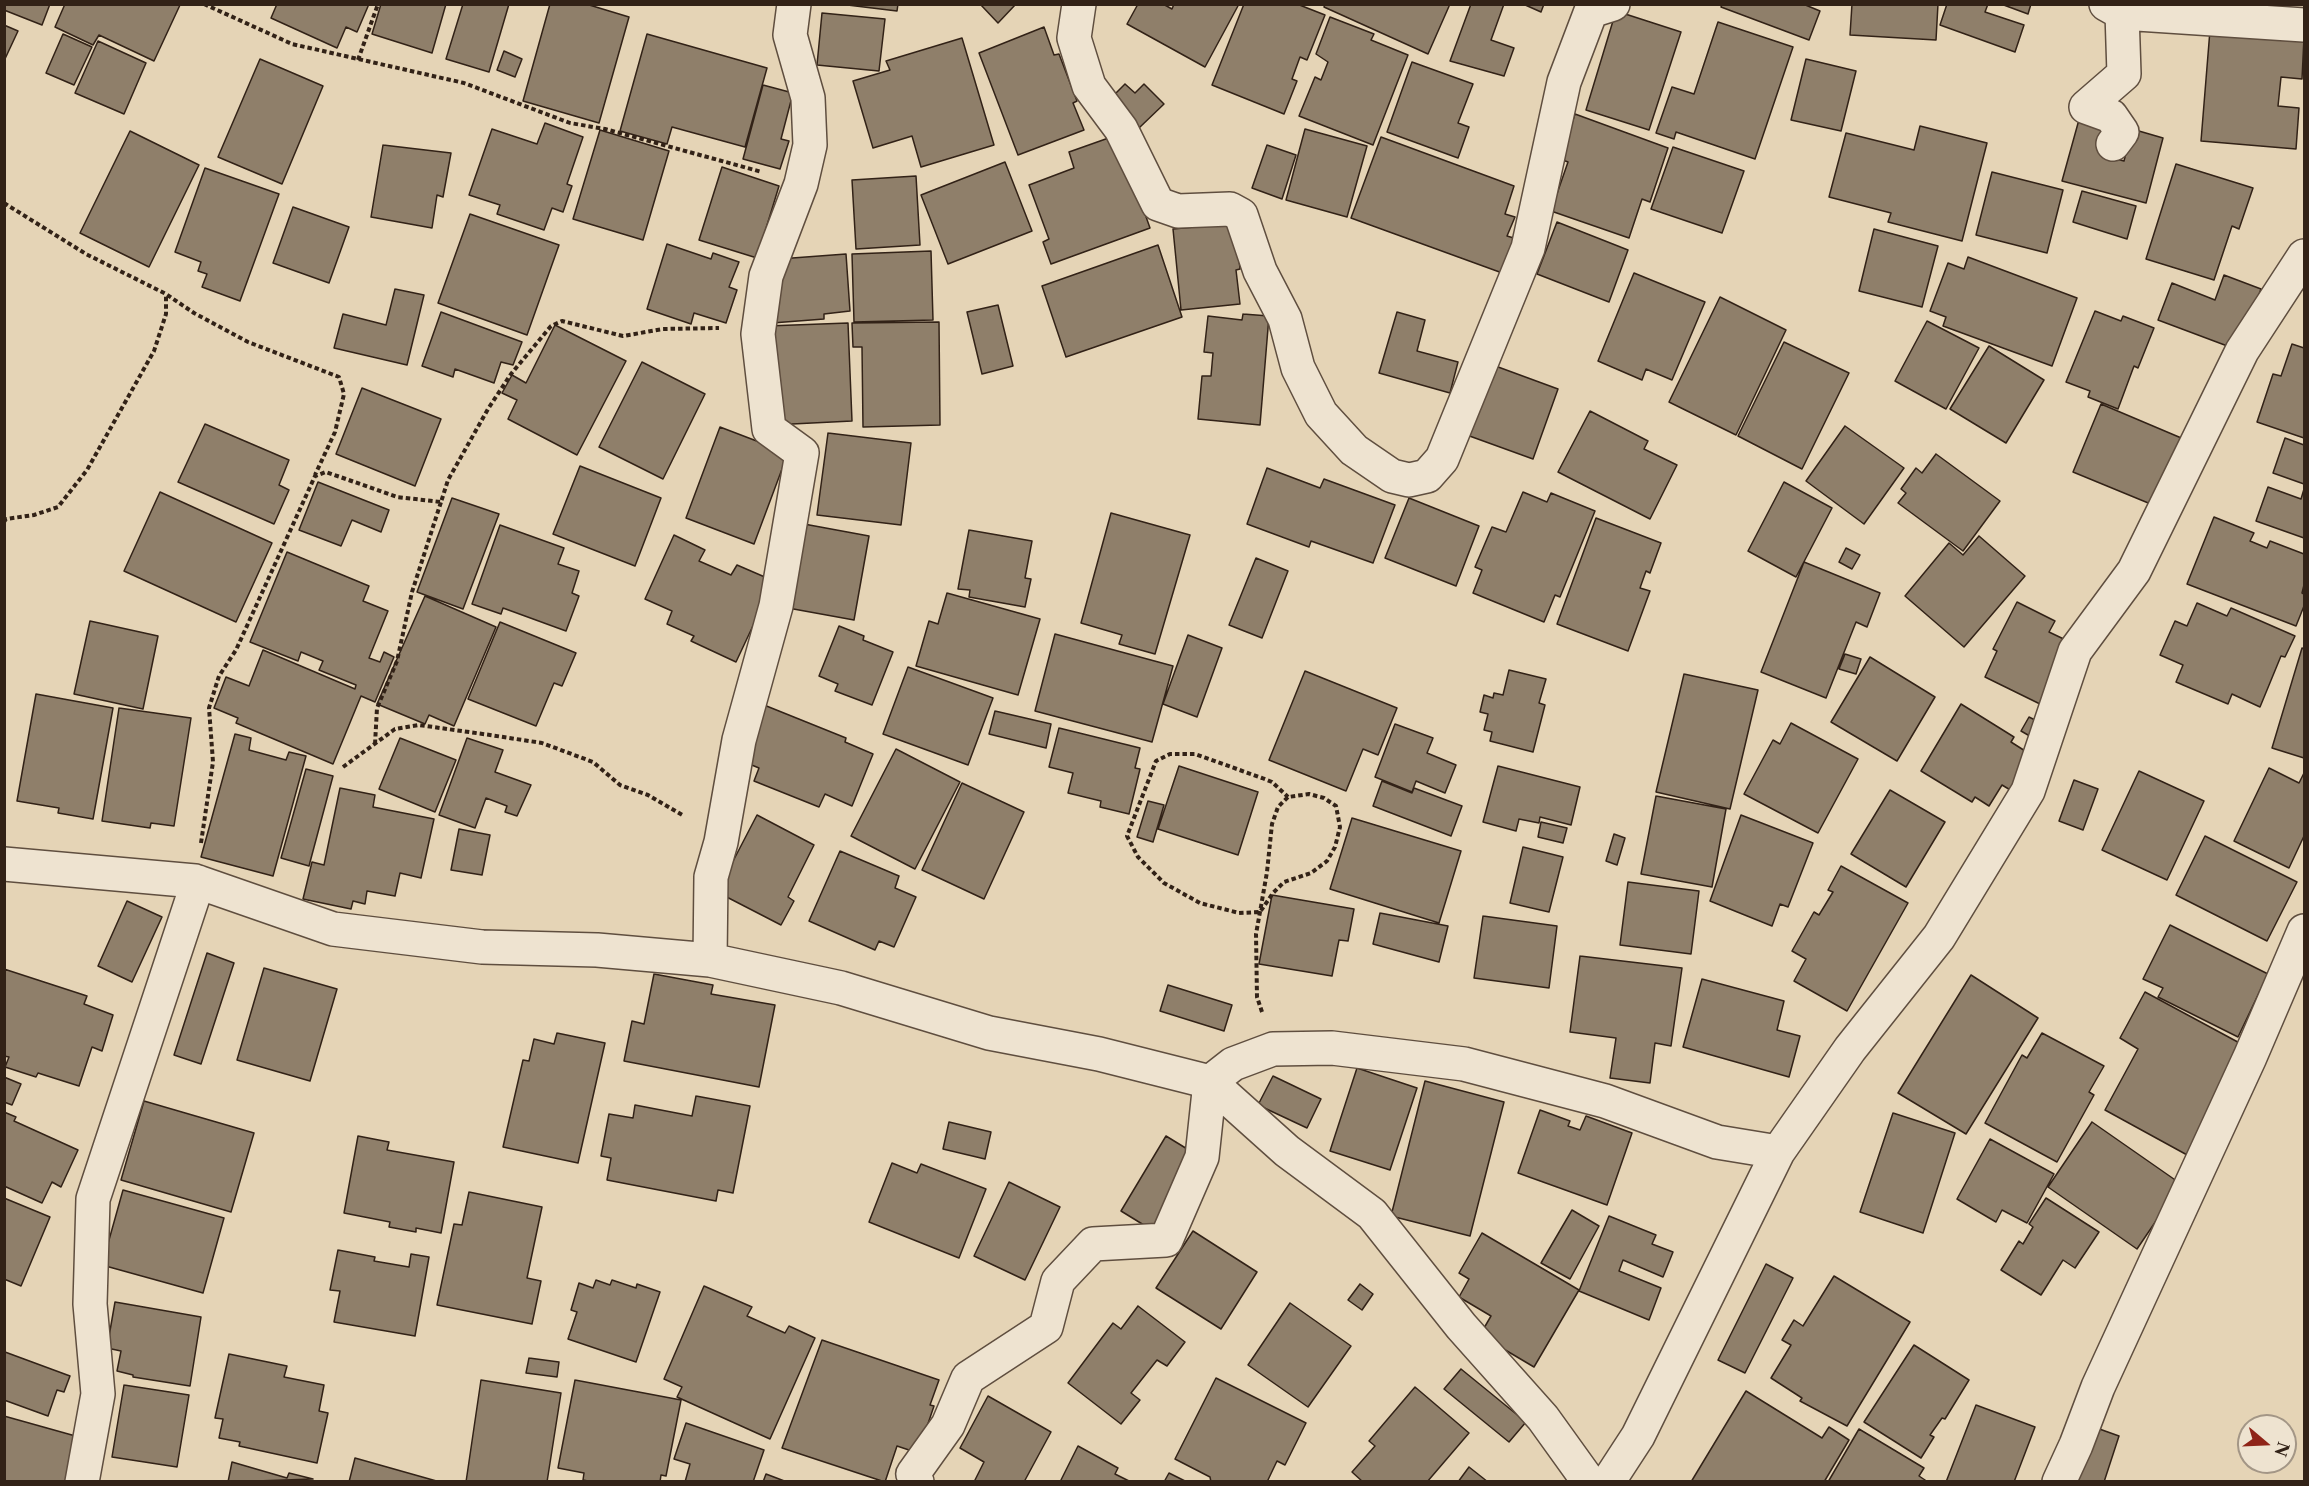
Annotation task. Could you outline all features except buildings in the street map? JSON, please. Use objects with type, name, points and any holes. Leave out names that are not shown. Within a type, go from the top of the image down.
[{"type":"street","points":[[711,960],[711,876],[721,842],[739,740],[776,606],[802,453],[769,429],[758,334],[766,276],[801,184],[810,145],[808,98],[790,35],[794,4]]},
{"type":"street","points":[[1078,4],[1074,38],[1089,86],[1121,129],[1158,204],[1178,211],[1230,209],[1241,215],[1260,271],[1285,319],[1298,368],[1321,414],[1354,450],[1392,476],[1409,480],[1427,476],[1442,459],[1528,248],[1564,82],[1591,11],[1613,4]]},
{"type":"street","points":[[2113,144],[2122,132],[2111,116],[2086,107],[2124,74],[2114,9],[2304,25]]},
{"type":"street","points":[[1608,1482],[1638,1436],[1778,1152],[1850,1049],[1938,937],[2028,791],[2075,651],[2134,571],[2242,351],[2304,256]]},
{"type":"street","points":[[4,864],[196,882],[333,930],[482,948],[597,950],[711,960],[841,988],[989,1033],[1099,1054],[1210,1082],[1287,1151],[1372,1214],[1461,1326],[1544,1418],[1589,1482]]},
{"type":"street","points":[[82,1482],[98,1394],[90,1304],[93,1199],[196,882]]},
{"type":"street","points":[[2059,1482],[2098,1387],[2250,1057],[2304,931]]},
{"type":"street","points":[[916,1482],[913,1473],[948,1425],[968,1378],[1046,1327],[1058,1281],[1093,1244],[1166,1240],[1202,1157],[1210,1082],[1233,1064],[1273,1049],[1332,1048],[1464,1064],[1605,1101],[1717,1142],[1778,1152]]},
{"type":"path","points":[[204,4],[292,44],[464,83],[570,123],[605,129],[801,184]]},
{"type":"path","points":[[358,60],[378,4]]},
{"type":"path","points":[[4,203],[86,254],[166,294],[194,313],[248,342],[339,377],[344,394],[335,432],[236,650],[219,676],[209,708],[213,762],[196,882]]},
{"type":"path","points":[[4,522],[6,519],[34,515],[58,507],[87,470],[154,351],[166,314],[166,294]]},
{"type":"path","points":[[375,744],[377,708],[397,661],[412,592],[448,480],[488,409],[511,374],[551,326],[562,321],[623,336],[663,329],[706,328],[737,329],[758,334]]},
{"type":"path","points":[[315,476],[326,472],[397,497],[441,502]]},
{"type":"path","points":[[343,767],[395,729],[419,726],[542,743],[594,762],[620,785],[648,795],[698,824],[721,842]]},
{"type":"path","points":[[1260,912],[1239,913],[1200,903],[1164,883],[1138,857],[1128,836],[1132,817],[1156,761],[1170,753],[1195,754],[1262,778],[1272,782],[1288,796]]},
{"type":"path","points":[[1260,912],[1273,892],[1284,882],[1311,873],[1327,861],[1335,848],[1340,827],[1336,806],[1324,798],[1309,794],[1288,796],[1278,807],[1272,824],[1256,934],[1257,997],[1273,1049]]}]
